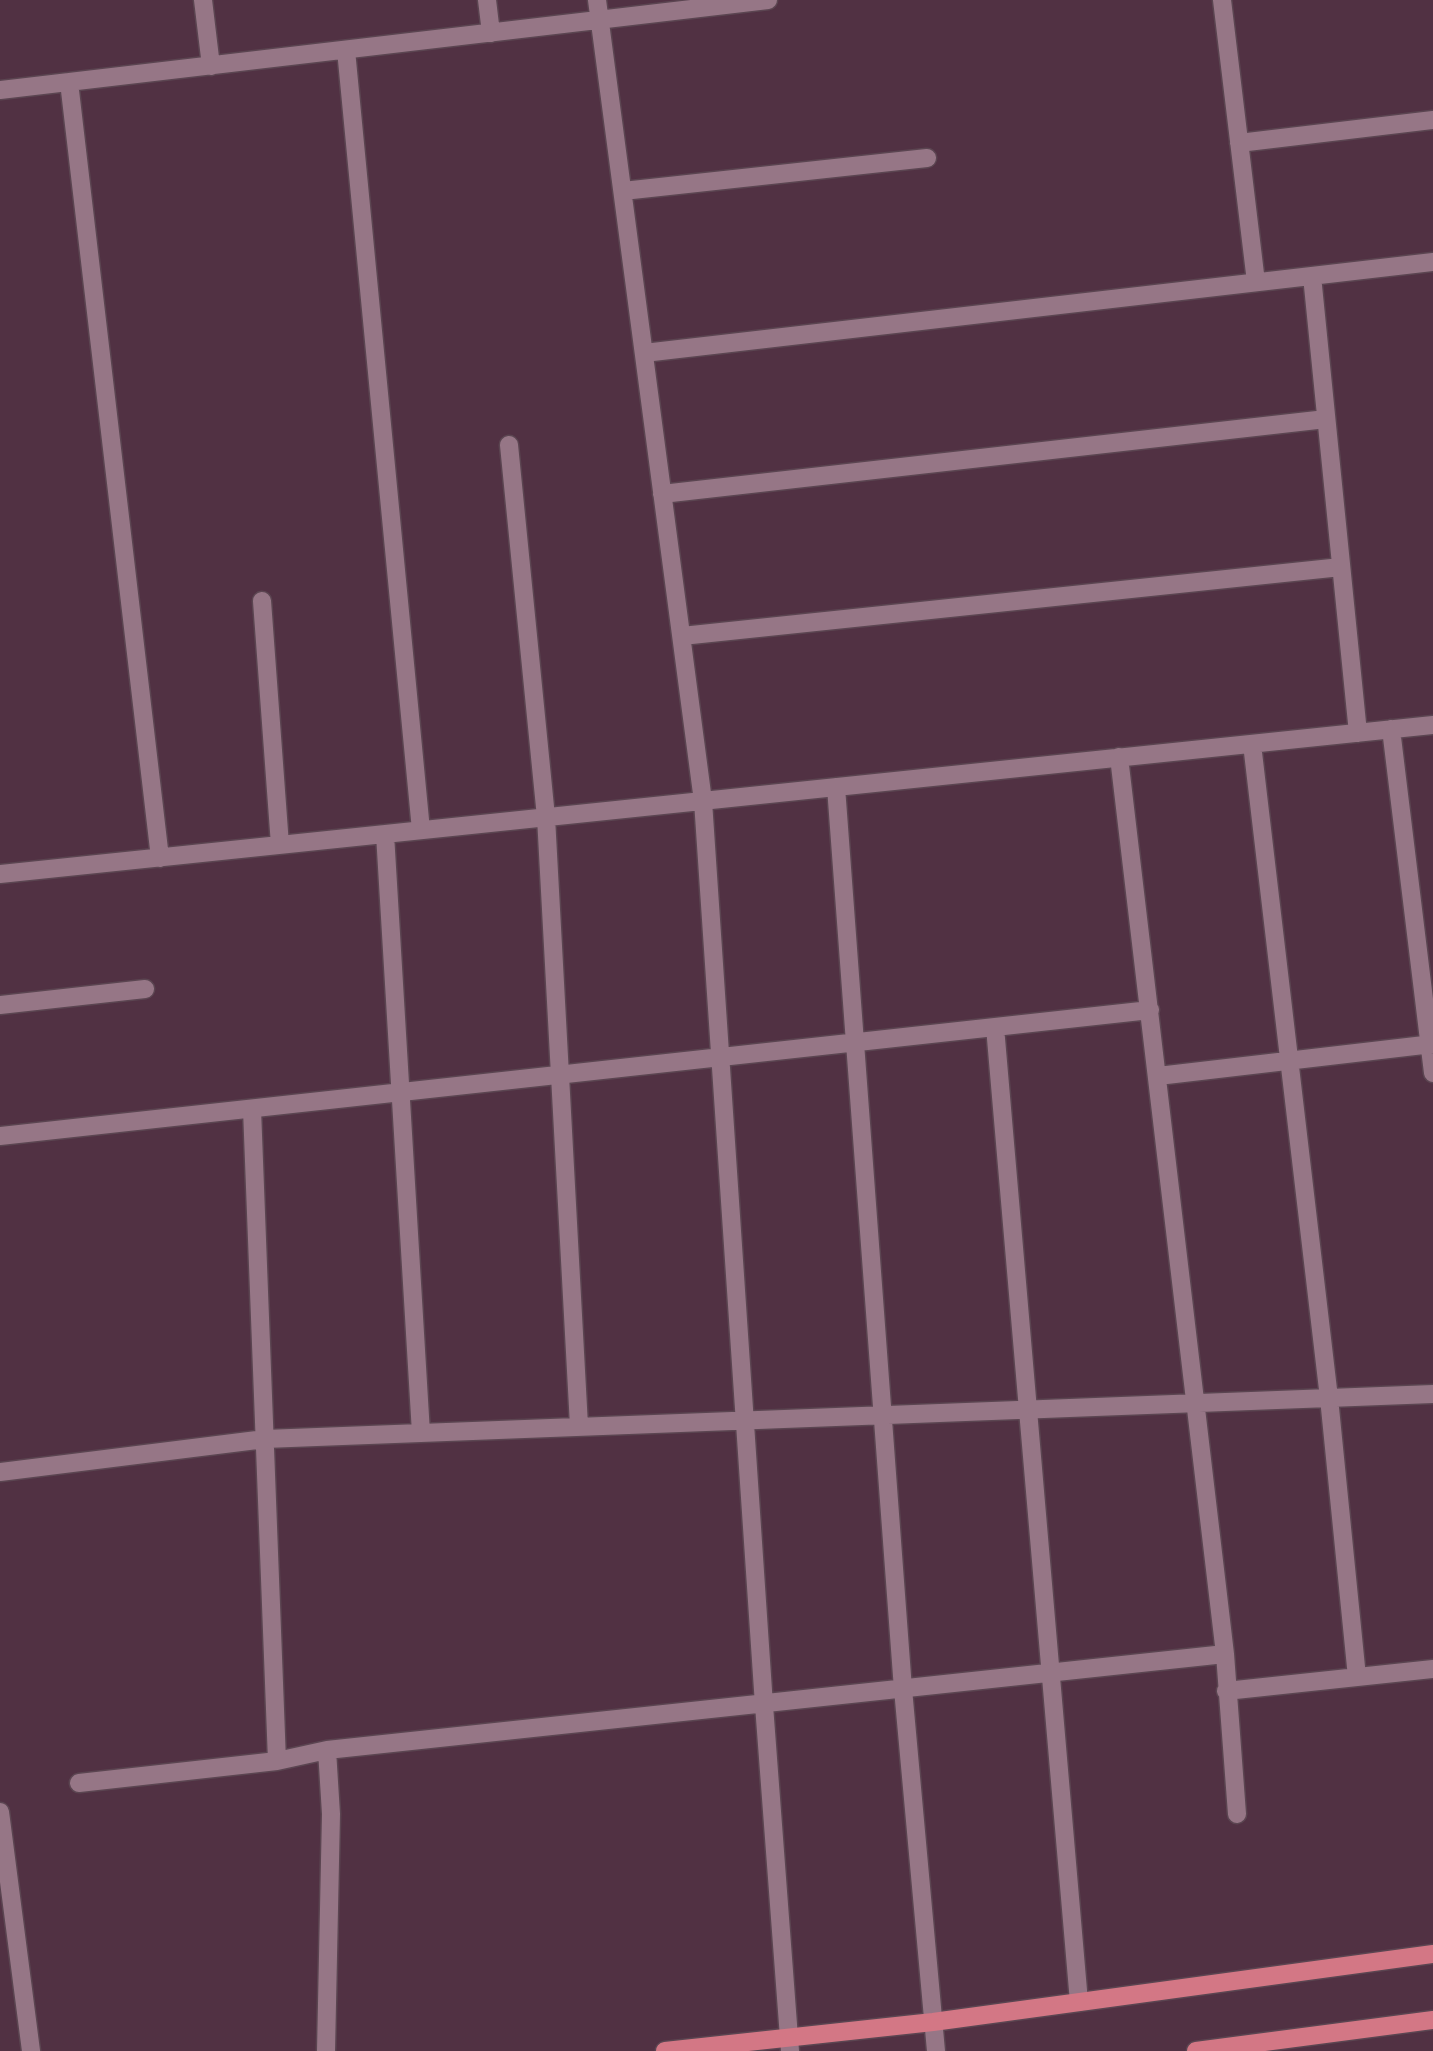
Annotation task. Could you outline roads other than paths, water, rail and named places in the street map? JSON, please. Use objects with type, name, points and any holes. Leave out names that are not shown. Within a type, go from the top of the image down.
[{"type":"main road","points":[[664,2051],[790,2044],[1433,1954]]},
{"type":"main road","points":[[1196,2051],[1433,2020]]},
{"type":"street","points":[[203,0],[211,66]]},
{"type":"street","points":[[487,0],[491,33]]},
{"type":"street","points":[[597,0],[703,801],[764,1705],[790,2044]]},
{"type":"street","points":[[0,90],[768,0]]},
{"type":"street","points":[[1222,0],[1256,282]]},
{"type":"street","points":[[346,50],[421,830]]},
{"type":"street","points":[[69,82],[160,858]]},
{"type":"street","points":[[1239,143],[1433,120]]},
{"type":"street","points":[[623,191],[927,158]]},
{"type":"street","points":[[644,353],[1433,262]]},
{"type":"street","points":[[1312,276],[1358,733]]},
{"type":"street","points":[[662,494],[1326,419]]},
{"type":"street","points":[[509,445],[546,817],[579,1426]]},
{"type":"street","points":[[682,636],[1341,567]]},
{"type":"street","points":[[262,601],[280,845]]},
{"type":"street","points":[[0,874],[1433,725]]},
{"type":"street","points":[[1391,730],[1433,1073]]},
{"type":"street","points":[[1252,744],[1329,1398],[1357,1677]]},
{"type":"street","points":[[1119,757],[1225,1654],[1237,1814]]},
{"type":"street","points":[[836,787],[903,1689],[936,2051]]},
{"type":"street","points":[[385,834],[421,1433]]},
{"type":"street","points":[[0,1005],[145,989]]},
{"type":"street","points":[[0,1136],[1150,1010]]},
{"type":"street","points":[[995,1027],[1079,2002]]},
{"type":"street","points":[[1158,1076],[1431,1044]]},
{"type":"street","points":[[252,1109],[277,1760]]},
{"type":"street","points":[[0,1472],[265,1438],[1433,1394]]},
{"type":"street","points":[[79,1783],[277,1760],[327,1750],[1225,1654]]},
{"type":"street","points":[[1226,1691],[1433,1669]]},
{"type":"street","points":[[326,2051],[331,1814],[327,1750]]},
{"type":"street","points":[[0,1812],[31,2051]]}]
